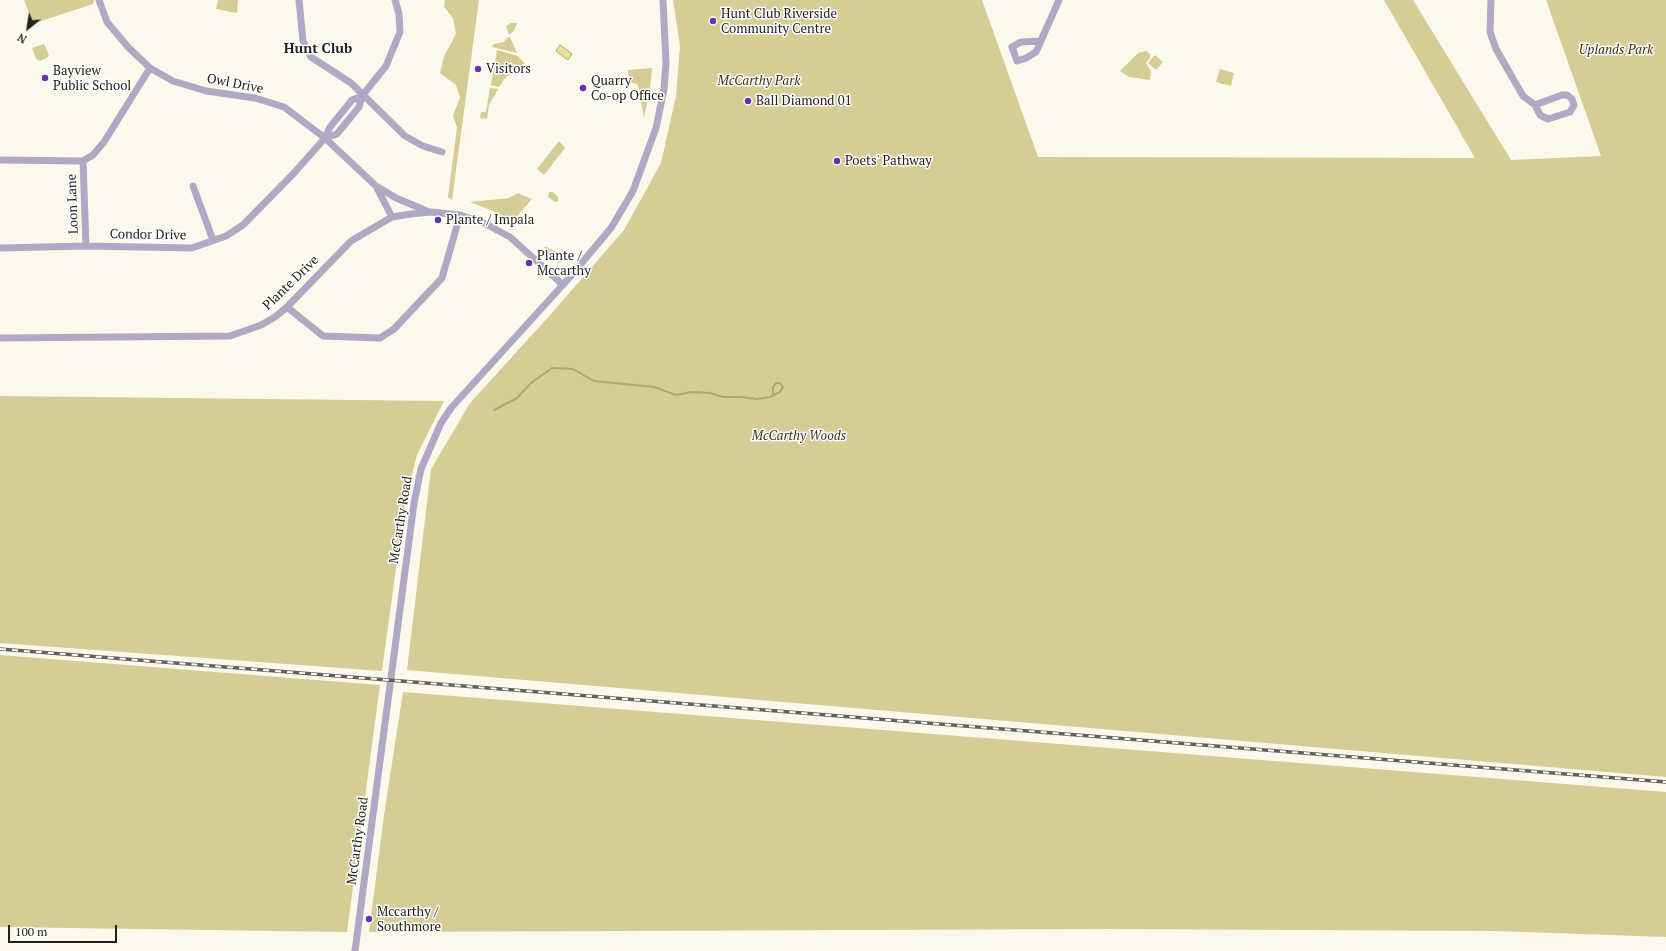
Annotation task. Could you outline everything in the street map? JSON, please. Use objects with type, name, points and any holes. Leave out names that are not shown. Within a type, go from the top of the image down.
[{"type":"street","name":"Owl Drive","points":[[99,0],[107,22],[128,47],[150,68],[173,81],[206,91],[255,98],[284,107],[325,138],[376,186],[410,205],[431,212]]},
{"type":"street","points":[[299,0],[303,41],[311,57],[350,83],[405,136],[423,146],[442,152]]},
{"type":"street","name":"Condor Drive","points":[[0,248],[86,246],[192,248],[226,236],[242,225],[294,173],[325,138],[330,127],[352,100],[362,96],[386,66],[400,37],[399,14],[395,0]]},
{"type":"street","name":"McCarthy Road","points":[[355,951],[414,502],[421,469],[441,423],[455,403],[563,285],[611,228],[638,180],[656,128],[666,63],[663,0]]},
{"type":"street","points":[[1040,41],[1059,0]]},
{"type":"street","points":[[1491,0],[1490,32],[1496,49],[1523,96],[1535,105],[1540,115],[1548,119],[1570,112],[1574,105],[1572,99],[1567,95],[1562,95],[1535,105]]},
{"type":"street","points":[[0,160],[83,161],[93,155],[104,142],[150,68]]},
{"type":"street","name":"Loon Lane","points":[[83,161],[86,246]]},
{"type":"street","points":[[194,186],[213,240]]},
{"type":"street","name":"Owl Drive","points":[[376,186],[392,217]]},
{"type":"street","name":"Plante Drive","points":[[0,338],[230,336],[261,325],[287,307],[351,241],[392,217],[431,212],[460,215],[482,222],[506,234],[563,285]]},
{"type":"street","points":[[287,307],[323,336],[380,338],[394,330],[442,278],[460,215]]},
{"type":"green space","points":[[24,0],[94,0],[93,4],[38,22],[31,19]]},
{"type":"green space","points":[[218,0],[238,0],[237,13],[216,9]]},
{"type":"green space","points":[[445,0],[479,0],[452,200],[448,197],[457,127],[453,116],[460,97],[456,85],[440,73],[444,56],[456,34],[453,18],[444,7]]},
{"type":"green space","points":[[673,0],[982,0],[1038,157],[1475,158],[1384,0],[1413,0],[1511,160],[1601,156],[1546,0],[1666,0],[1666,777],[407,670],[431,469],[470,403],[551,314],[624,230],[661,163],[676,96],[680,46]]},
{"type":"green space","points":[[511,23],[517,23],[514,31],[509,35],[506,26]]},
{"type":"green space","points":[[508,37],[510,37],[517,53],[492,47],[494,44],[504,42]]},
{"type":"green space","points":[[44,44],[49,55],[47,58],[40,61],[36,59],[32,48]]},
{"type":"green space","points":[[497,50],[518,56],[525,64],[518,66],[512,74],[506,77],[499,87],[491,85]]},
{"type":"green space","points":[[1146,51],[1150,54],[1150,58],[1146,63],[1151,71],[1150,80],[1129,77],[1120,71],[1138,53]]},
{"type":"green space","points":[[1155,55],[1163,62],[1156,70],[1148,63]]},
{"type":"green space","points":[[652,68],[650,89],[644,118],[639,89],[637,84],[629,82],[628,70]]},
{"type":"green space","points":[[1220,69],[1234,73],[1231,86],[1216,82]]},
{"type":"green space","points":[[490,88],[498,89],[489,105],[487,119],[480,118],[481,112],[486,112]]},
{"type":"green space","points":[[559,141],[565,148],[544,175],[537,169]]},
{"type":"green space","points":[[549,192],[553,192],[558,197],[558,201],[555,202],[548,197]]},
{"type":"green space","points":[[518,193],[532,199],[512,222],[493,211],[470,202],[509,198]]},
{"type":"green space","points":[[544,247],[558,253],[567,254],[567,258],[563,262],[558,263]]},
{"type":"green space","points":[[0,396],[444,401],[417,455],[405,502],[382,671],[0,643]]},
{"type":"green space","points":[[0,655],[380,685],[347,932],[0,927]]},
{"type":"green space","points":[[403,692],[1666,792],[1666,937],[1495,931],[1106,929],[369,932],[384,815]]},
{"type":"shaded area","points":[[560,45],[572,54],[568,60],[556,51]]},
{"type":"waterway","points":[[494,410],[517,398],[531,383],[552,368],[573,369],[594,381],[654,387],[676,395],[691,392],[710,393],[723,397],[757,399],[770,397],[780,392],[783,387],[780,383],[776,383],[773,387],[773,395]]},
{"type":"railway","points":[[0,649],[1666,782]]},
{"type":"place","name":"Hunt Club Riverside Community Centre","points":[[713,21]]},
{"type":"place","name":"Visitors","points":[[478,69]]},
{"type":"place","name":"Bayview Public School","points":[[45,78]]},
{"type":"place","name":"Quarry Co-op Office","points":[[583,88]]},
{"type":"place","name":"Ball Diamond 01","points":[[748,101]]},
{"type":"place","name":"Poets' Pathway","points":[[837,161]]},
{"type":"place","name":"Plante / Impala","points":[[438,220]]},
{"type":"place","name":"Plante / Mccarthy","points":[[529,263]]},
{"type":"place","name":"Mccarthy / Southmore","points":[[369,919]]},
{"type":"district","name":"Hunt Club","points":[[318,49]]},
{"type":"park label","name":"Uplands Park","points":[[1616,50]]},
{"type":"park label","name":"McCarthy Park","points":[[759,81]]},
{"type":"park label","name":"McCarthy Woods","points":[[799,436]]}]
